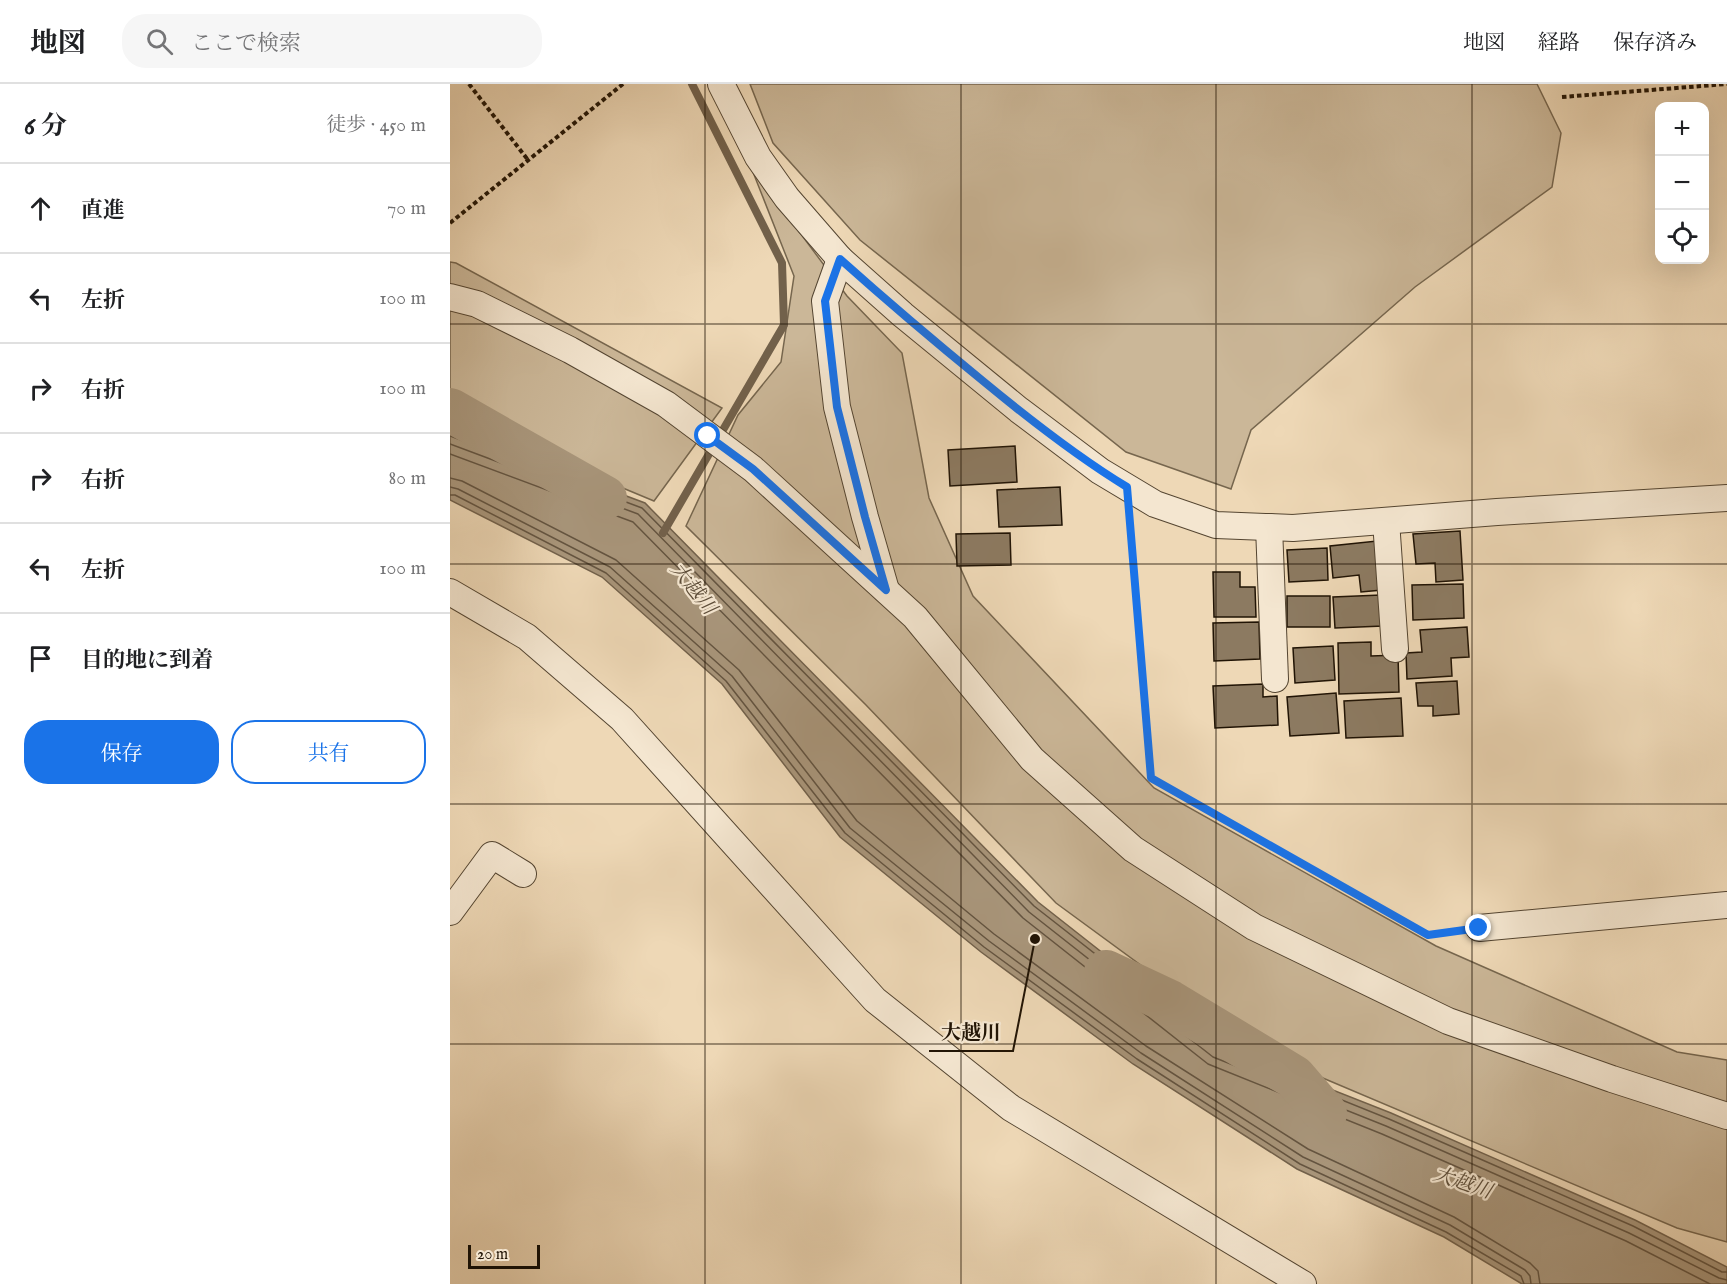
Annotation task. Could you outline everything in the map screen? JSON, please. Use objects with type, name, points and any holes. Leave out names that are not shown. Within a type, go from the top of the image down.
[{"type":"street","points":[[721,84],[758,157],[787,198],[840,259],[903,315],[1019,410],[1100,471],[1155,504],[1216,525],[1293,528],[1727,498]]},
{"type":"street","points":[[840,259],[825,301],[837,407],[886,590]]},
{"type":"street","points":[[450,297],[477,304],[570,350],[666,404],[753,469],[915,617],[1032,759],[1133,849],[1254,927],[1448,1021],[1612,1079],[1727,1116]]},
{"type":"street","points":[[1386,521],[1395,648]]},
{"type":"street","points":[[1269,527],[1275,679]]},
{"type":"street","points":[[450,592],[528,637],[622,719],[875,1000],[1011,1108],[1303,1284]]},
{"type":"street","points":[[450,912],[492,855],[523,874]]},
{"type":"street","points":[[1479,928],[1727,905]]},
{"type":"path","points":[[469,84],[528,160]]},
{"type":"path","points":[[450,223],[623,84]]},
{"type":"path","points":[[1562,97],[1727,84]]},
{"type":"path","points":[[1127,487],[1151,778],[1428,935],[1479,928]]},
{"type":"shaded area","points":[[750,84],[1537,84],[1561,133],[1552,187],[1415,287],[1251,430],[1231,489],[1126,452],[860,240],[773,143]]},
{"type":"shaded area","points":[[751,167],[847,296],[902,353],[929,498],[973,596],[1154,788],[1436,946],[1677,1052],[1727,1060],[1727,1242],[1677,1228],[1311,1073],[1194,1004],[1056,903],[866,705],[686,526],[738,415],[781,362],[794,276]]},
{"type":"shaded area","points":[[450,262],[456,263],[722,408],[654,501],[606,481],[450,398]]},
{"type":"water","points":[[450,430],[645,503],[1038,902],[1221,1046],[1391,1113],[1635,1220],[1727,1267],[1727,1284],[1522,1284],[1444,1237],[1297,1169],[1133,1064],[981,952],[840,837],[722,684],[602,577],[450,500]]},
{"type":"building","points":[[1015,446],[1017,482],[950,486],[948,450]]},
{"type":"building","points":[[1060,487],[1062,525],[999,527],[997,490]]},
{"type":"building","points":[[1460,531],[1463,580],[1436,582],[1435,563],[1416,564],[1413,534]]},
{"type":"building","points":[[1010,533],[1011,565],[957,566],[956,534]]},
{"type":"building","points":[[1377,541],[1382,590],[1361,592],[1359,575],[1333,578],[1330,546]]},
{"type":"building","points":[[1327,548],[1328,580],[1289,582],[1287,550]]},
{"type":"building","points":[[1213,572],[1240,572],[1240,587],[1255,587],[1256,617],[1214,617]]},
{"type":"building","points":[[1463,584],[1464,618],[1413,620],[1412,585]]},
{"type":"building","points":[[1381,595],[1383,626],[1335,628],[1333,597]]},
{"type":"building","points":[[1287,596],[1330,596],[1330,627],[1287,627]]},
{"type":"building","points":[[1259,622],[1260,659],[1214,661],[1213,623]]},
{"type":"building","points":[[1467,627],[1469,657],[1451,658],[1452,676],[1407,679],[1406,653],[1422,652],[1420,630]]},
{"type":"building","points":[[1371,642],[1371,656],[1398,655],[1399,692],[1339,694],[1338,643]]},
{"type":"building","points":[[1333,646],[1335,680],[1295,683],[1293,648]]},
{"type":"building","points":[[1457,681],[1459,714],[1433,716],[1433,706],[1418,706],[1416,683]]},
{"type":"building","points":[[1263,684],[1263,697],[1277,696],[1278,725],[1215,728],[1213,686]]},
{"type":"building","points":[[1336,693],[1339,733],[1290,736],[1287,697]]},
{"type":"building","points":[[1401,698],[1403,736],[1346,738],[1344,701]]},
{"type":"waterway","points":[[663,533],[784,325],[782,263],[692,84]]},
{"type":"waterway","name":"大越川","points":[[450,410],[605,498]]},
{"type":"waterway","name":"大越川","points":[[1106,972],[1170,1002],[1294,1077],[1325,1113]]},
{"type":"place","name":"大越川","points":[[1035,939]]},
{"type":"route","points":[[708,436],[753,469],[886,590],[837,407],[825,301],[840,259],[903,315],[1019,410],[1100,471],[1127,487],[1151,778],[1428,935],[1479,928]]}]
